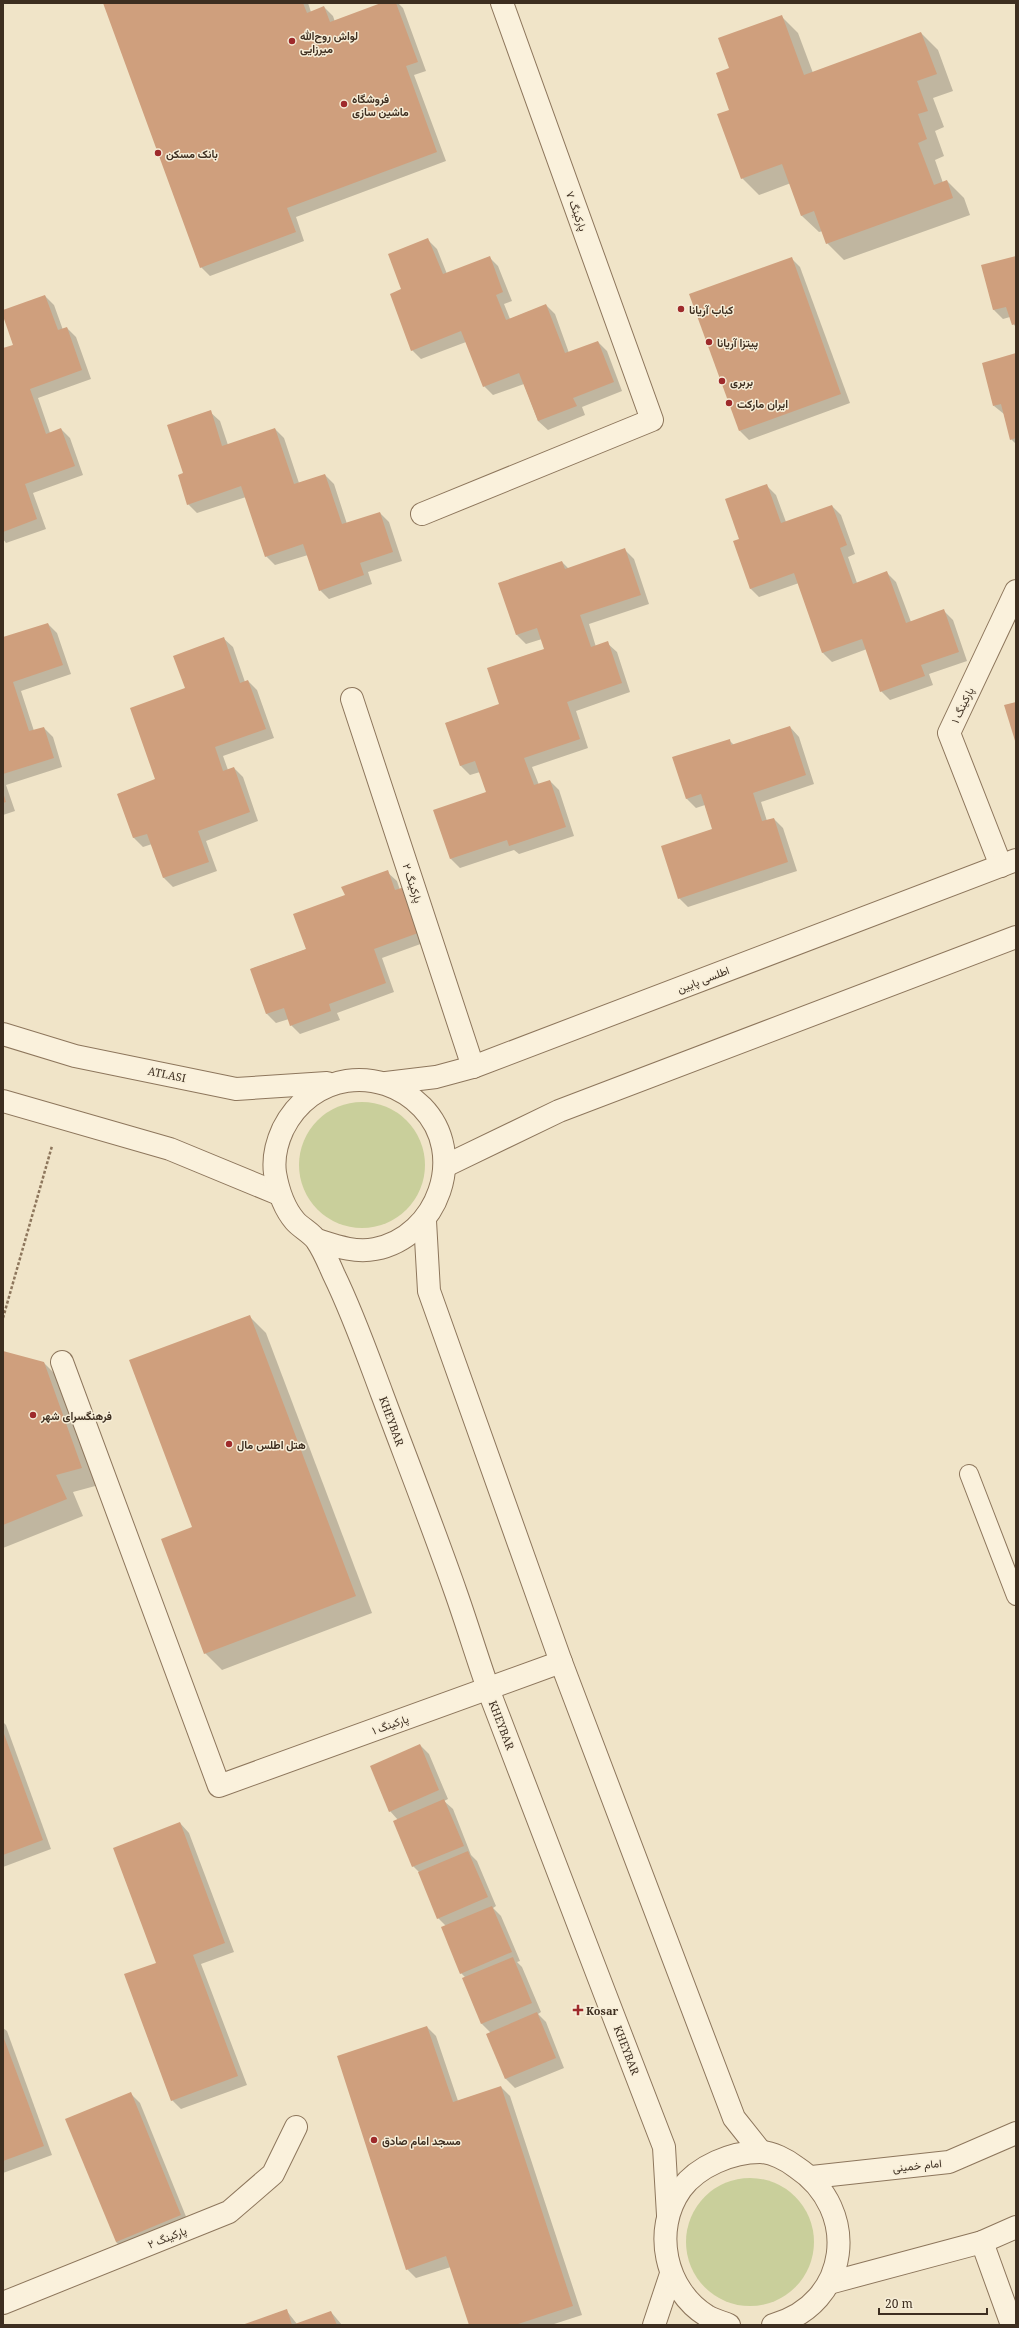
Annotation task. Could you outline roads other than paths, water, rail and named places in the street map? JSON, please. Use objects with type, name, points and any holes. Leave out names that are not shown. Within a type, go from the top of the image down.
[{"type":"street","name":"پارکینگ ۷","points":[[422,514],[652,420],[502,3]]},
{"type":"street","name":"پارکینگ ۱","points":[[1008,863],[948,733],[1016,591]]},
{"type":"street","name":"پارکینگ ۲","points":[[352,699],[473,1067]]},
{"type":"street","name":"اطلسی پایین","points":[[386,1083],[436,1077],[473,1067],[1008,863]]},
{"type":"street","points":[[445,1166],[559,1111],[1016,937]]},
{"type":"street","name":"ATLASI","points":[[3,1034],[75,1056],[236,1089],[334,1083]]},
{"type":"street","points":[[360,1079],[386,1083],[410,1095],[429,1114],[441,1139],[445,1166],[440,1195],[425,1220],[402,1240],[374,1250],[345,1249],[316,1240],[294,1220],[279,1194],[274,1167],[278,1140],[290,1115],[309,1095],[334,1083],[360,1079]]},
{"type":"street","points":[[3,1101],[60,1116],[170,1149],[279,1194]]},
{"type":"street","points":[[425,1220],[429,1291],[561,1662],[734,2118],[761,2152]]},
{"type":"street","name":"KHEYBAR","points":[[316,1240],[350,1308],[457,1594],[488,1689],[664,2147],[668,2215]]},
{"type":"street","name":"پارکینگ ۱","points":[[62,1362],[219,1786],[561,1662]]},
{"type":"street","name":"پارکینگ ۲","points":[[3,2303],[229,2212],[273,2174],[296,2127]]},
{"type":"street","name":"امام خمینی","points":[[812,2177],[949,2162],[1016,2133]]},
{"type":"street","points":[[729,2325],[707,2316],[685,2298],[671,2274],[665,2245],[668,2215],[681,2189],[703,2168],[730,2156],[761,2152],[788,2161],[812,2177],[829,2201],[838,2228],[838,2256],[829,2283],[812,2305],[788,2321],[773,2325]]},
{"type":"street","points":[[829,2283],[982,2242],[1016,2227]]},
{"type":"street","points":[[982,2242],[1012,2325]]},
{"type":"street","points":[[654,2325],[671,2274]]},
{"type":"lane","points":[[968,1474],[1016,1596]]},
{"type":"place","name":"لواش روح‌الله میرزایی","points":[[292,41]]},
{"type":"place","name":"فروشگاه ماشین سازی","points":[[344,104]]},
{"type":"place","name":"بانک مسکن","points":[[158,153]]},
{"type":"place","name":"کباب آریانا","points":[[681,309]]},
{"type":"place","name":"پیتزا آریانا","points":[[709,342]]},
{"type":"place","name":"بربری","points":[[722,381]]},
{"type":"place","name":"ایران مارکت","points":[[729,403]]},
{"type":"place","name":"فرهنگسرای شهر","points":[[33,1415]]},
{"type":"place","name":"هتل اطلس مال","points":[[229,1444]]},
{"type":"place","name":"Kosar","points":[[578,2010]]},
{"type":"place","name":"مسجد امام صادق","points":[[374,2140]]}]
